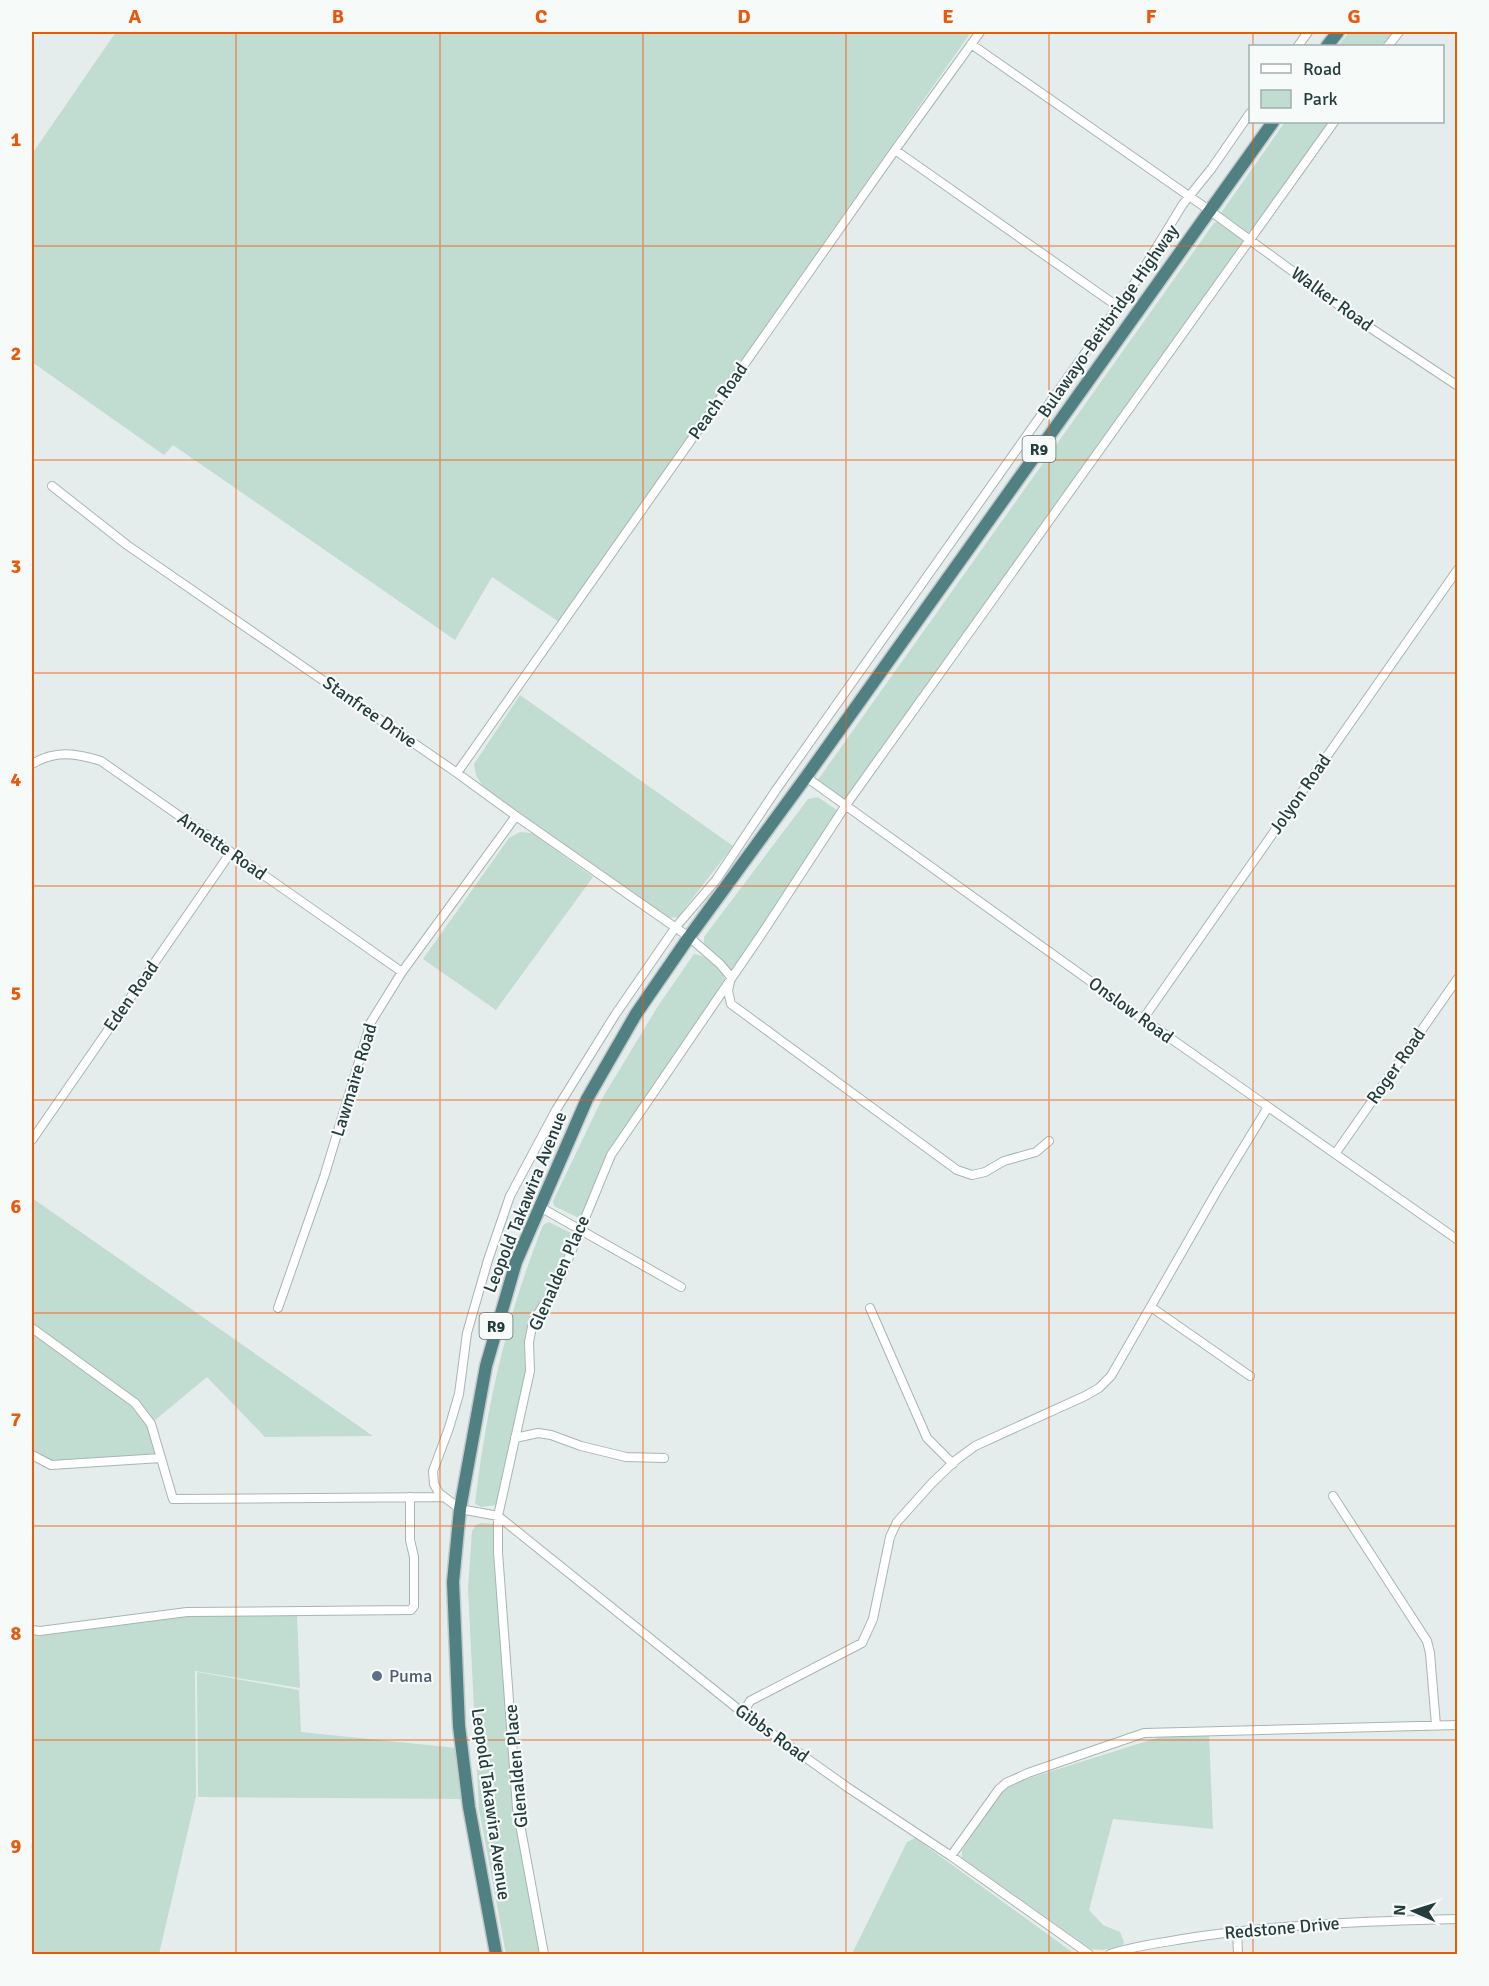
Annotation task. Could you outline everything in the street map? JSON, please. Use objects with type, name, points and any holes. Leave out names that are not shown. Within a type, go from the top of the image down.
[{"type":"highway","points":[[1328,45],[1338,32]]},
{"type":"highway","name":"Bulawayo-Beitbridge Highway","points":[[806,777],[1272,123]]},
{"type":"highway","name":"Leopold Takawira Avenue","points":[[496,1954],[469,1807],[459,1726],[453,1582],[460,1509],[484,1377],[500,1314],[516,1262],[587,1099],[636,1014],[689,937],[806,777]]},
{"type":"street","name":"Peach Road","points":[[458,772],[980,32]]},
{"type":"street","points":[[1299,45],[1308,32]]},
{"type":"street","points":[[1389,45],[1399,32]]},
{"type":"street","name":"Walker Road","points":[[971,44],[1250,239],[1366,325],[1458,386]]},
{"type":"street","points":[[460,1509],[444,1497],[434,1484],[435,1464],[459,1394],[466,1332],[510,1196],[556,1110],[615,1015],[675,928],[716,880],[757,817],[1118,306],[1189,196],[1249,116]]},
{"type":"street","name":"Glenalden Place","points":[[544,1954],[517,1808],[498,1552],[498,1516],[530,1371],[529,1342],[533,1322],[560,1279],[611,1155],[846,805],[1333,123]]},
{"type":"street","points":[[895,150],[1118,306]]},
{"type":"street","name":"Stanfree Drive","points":[[52,486],[127,545],[458,772],[516,816],[689,937],[720,964],[731,977]]},
{"type":"street","name":"Jolyon Road","points":[[1143,1019],[1458,569]]},
{"type":"street","points":[[885,638],[889,660]]},
{"type":"street","name":"Annette Road","points":[[32,764],[44,756],[65,754],[82,755],[101,761],[402,972]]},
{"type":"street","name":"Onslow Road","points":[[806,777],[1143,1019],[1458,1240]]},
{"type":"street","points":[[776,790],[789,801]]},
{"type":"street","name":"Lawmaire Road","points":[[278,1308],[339,1129],[366,1036],[378,1009],[402,972],[516,816]]},
{"type":"street","points":[[757,817],[770,827]]},
{"type":"street","name":"Eden Road","points":[[32,1140],[231,852]]},
{"type":"street","points":[[731,977],[728,992],[731,1004],[957,1170],[972,1175],[985,1172],[1004,1161],[1036,1152],[1049,1141]]},
{"type":"street","name":"Roger Road","points":[[1335,1154],[1458,978]]},
{"type":"street","points":[[743,1713],[750,1701],[862,1643],[873,1619],[890,1536],[897,1522],[932,1483],[975,1446],[1099,1388],[1116,1368],[1218,1189],[1268,1107]]},
{"type":"street","points":[[540,1208],[681,1287]]},
{"type":"street","points":[[1151,1307],[1250,1376]]},
{"type":"street","points":[[870,1308],[927,1438],[953,1464]]},
{"type":"street","points":[[32,1328],[135,1403],[151,1424],[173,1499],[444,1497]]},
{"type":"street","points":[[515,1438],[538,1433],[551,1434],[582,1446],[626,1457],[664,1458]]},
{"type":"street","points":[[32,1455],[51,1465],[161,1458]]},
{"type":"street","points":[[1333,1496],[1427,1641],[1436,1725]]},
{"type":"street","points":[[32,1630],[40,1631],[187,1612],[411,1610],[414,1606],[414,1557],[410,1540],[410,1497]]},
{"type":"street","name":"Gibbs Road","points":[[460,1509],[498,1516],[743,1713],[1089,1954]]},
{"type":"street","points":[[951,1856],[999,1789],[1006,1783],[1028,1773],[1144,1733],[1458,1725]]},
{"type":"street","name":"Redstone Drive","points":[[1110,1954],[1146,1945],[1237,1931],[1330,1923],[1458,1919]]},
{"type":"street","points":[[1237,1931],[1238,1954]]},
{"type":"green space","points":[[116,32],[971,32],[559,622],[492,577],[455,640],[173,445],[164,455],[32,362],[32,154]]},
{"type":"green space","points":[[1349,32],[1395,32],[1385,45],[1339,45]]},
{"type":"green space","points":[[1284,123],[1330,123],[1252,231],[1247,232],[1221,213]]},
{"type":"green space","points":[[1221,221],[1247,239],[845,802],[817,781],[1214,223]]},
{"type":"green space","points":[[520,695],[733,846],[678,917],[669,918],[483,787],[476,775],[474,764]]},
{"type":"green space","points":[[818,797],[838,811],[813,853],[732,971],[704,946],[704,937],[808,799]]},
{"type":"green space","points":[[520,832],[532,833],[593,877],[496,1010],[423,959],[509,838]]},
{"type":"green space","points":[[694,954],[714,963],[726,981],[610,1153],[581,1219],[554,1206],[553,1201],[603,1097],[658,1006]]},
{"type":"green space","points":[[32,1198],[373,1436],[265,1437],[207,1377],[154,1421],[137,1400],[32,1324]]},
{"type":"green space","points":[[549,1222],[575,1235],[557,1280],[540,1307],[497,1505],[481,1507],[475,1504],[485,1433],[500,1362],[530,1259],[543,1225]]},
{"type":"green space","points":[[32,1332],[132,1405],[148,1426],[157,1455],[51,1462],[32,1451]]},
{"type":"green space","points":[[494,1524],[496,1528],[515,1808],[541,1954],[506,1954],[479,1809],[468,1589],[472,1531],[476,1525]]},
{"type":"green space","points":[[297,1615],[300,1688],[195,1671],[196,1796],[159,1954],[32,1954],[32,1635],[40,1636],[188,1616]]},
{"type":"green space","points":[[197,1672],[299,1690],[301,1732],[457,1748],[462,1799],[198,1797]]},
{"type":"green space","points":[[1209,1734],[1213,1829],[1113,1819],[1089,1910],[1103,1925],[1120,1932],[1124,1942],[1122,1946],[1102,1950],[1091,1949],[962,1858],[962,1850],[987,1809],[1002,1790],[1017,1782],[1160,1737]]},
{"type":"green space","points":[[915,1838],[1075,1954],[852,1954],[907,1842]]},
{"type":"place","name":"Puma","points":[[377,1676]]}]
